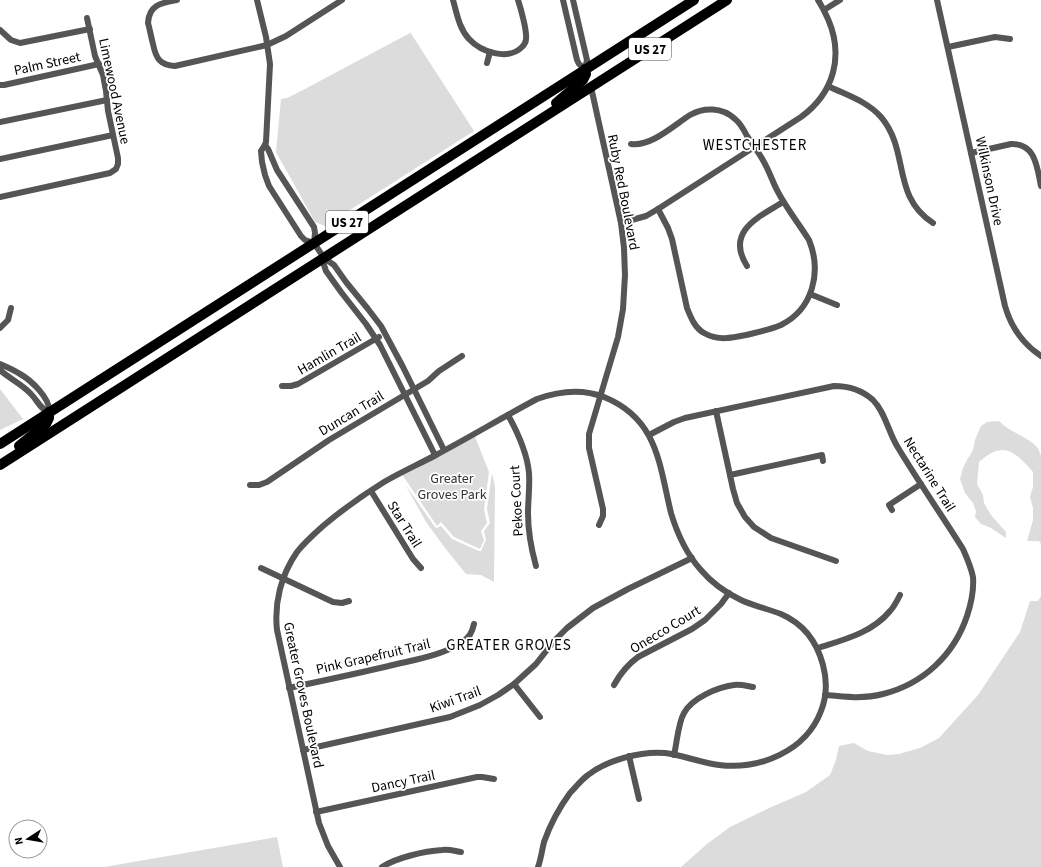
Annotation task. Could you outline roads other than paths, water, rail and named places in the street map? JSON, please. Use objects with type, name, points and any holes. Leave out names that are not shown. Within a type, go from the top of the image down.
[{"type":"highway","name":"US 27","points":[[0,444],[694,0]]},
{"type":"highway","points":[[670,37],[673,30],[680,24],[716,0]]},
{"type":"highway","name":"US 27","points":[[0,465],[727,0]]},
{"type":"highway","points":[[480,158],[485,148],[558,101],[581,82],[586,76],[585,69]]},
{"type":"highway","points":[[0,458],[20,445],[44,426],[48,421],[49,412]]},
{"type":"street","points":[[177,0],[158,5],[151,11],[148,18],[156,55],[160,62],[175,66],[267,45],[286,36],[342,0]]},
{"type":"street","points":[[257,0],[270,59],[265,145],[261,155],[269,186],[301,236],[305,240],[314,243],[324,258],[334,265],[385,334],[398,356],[444,450]]},
{"type":"street","points":[[453,0],[458,21],[465,34],[478,47],[499,54],[510,53],[519,49],[525,42],[525,29],[518,0]]},
{"type":"street","points":[[564,0],[577,60],[585,69],[587,60],[574,0]]},
{"type":"street","points":[[621,223],[646,216],[658,209],[801,117],[819,101],[828,86],[834,70],[836,51],[833,34],[824,10],[818,0]]},
{"type":"street","points":[[824,10],[840,0]]},
{"type":"street","name":"Wilkinson Drive","points":[[937,0],[1006,312],[1011,323],[1020,336],[1029,347],[1041,356]]},
{"type":"street","name":"Limewood Avenue","points":[[0,197],[112,172],[116,169],[118,161],[104,80],[95,56],[87,18]]},
{"type":"street","points":[[569,26],[579,24]]},
{"type":"street","points":[[0,30],[11,40],[20,43],[90,29]]},
{"type":"street","points":[[948,47],[995,37],[1010,39]]},
{"type":"street","points":[[487,63],[490,52]]},
{"type":"street","name":"Palm Street","points":[[0,85],[99,64]]},
{"type":"street","points":[[828,86],[865,104],[876,112],[884,121],[895,142],[908,196],[917,210],[933,223]]},
{"type":"street","name":"Ruby Red Boulevard","points":[[590,87],[621,223],[626,275],[620,328],[588,439],[603,509],[603,516],[600,524]]},
{"type":"street","points":[[0,122],[107,100]]},
{"type":"street","points":[[632,144],[650,141],[697,112],[709,109],[723,112],[735,118],[765,165],[784,202],[809,240],[816,267],[815,278],[810,294],[805,303],[796,314],[774,328],[729,338],[714,337],[703,332],[696,325],[687,308],[672,238],[658,209]]},
{"type":"street","points":[[0,159],[113,135]]},
{"type":"street","points":[[971,153],[1012,144],[1024,147],[1032,154],[1035,160],[1041,186]]},
{"type":"street","points":[[265,145],[277,170],[314,227],[314,243]]},
{"type":"street","points":[[747,266],[740,251],[740,239],[743,232],[753,221],[784,202]]},
{"type":"street","points":[[324,258],[326,271],[361,316],[376,339],[406,395],[435,455]]},
{"type":"street","points":[[810,294],[837,305]]},
{"type":"street","points":[[0,328],[8,320],[11,308]]},
{"type":"street","name":"Hamlin Trail","points":[[282,386],[292,386],[298,384],[385,334]]},
{"type":"street","name":"Duncan Trail","points":[[250,486],[267,482],[325,443],[428,381],[439,371],[462,356]]},
{"type":"street","points":[[0,364],[18,372],[32,383],[46,399],[49,405],[49,412],[44,410],[32,394],[22,385],[0,370]]},
{"type":"street","points":[[14,380],[18,372]]},
{"type":"street","name":"Nectarine Trail","points":[[649,435],[680,420],[834,386],[854,388],[867,395],[876,403],[896,445],[963,549],[972,570],[972,597],[969,611],[959,635],[947,654],[934,668],[918,680],[890,692],[870,696],[849,698],[826,695]]},
{"type":"street","name":"Greater Groves Boulevard","points":[[340,867],[330,852],[316,812],[276,624],[277,603],[283,579],[292,561],[304,545],[332,518],[350,504],[385,482],[537,399],[549,394],[570,391],[600,396],[617,404],[639,422],[649,435],[658,458],[676,527],[692,558],[706,576],[716,585],[749,603],[787,617],[810,635],[818,648],[824,669],[826,695],[821,713],[810,731],[798,744],[770,759],[748,765],[734,766],[707,763],[659,753],[640,754],[614,761],[594,770],[569,794],[560,808],[548,832],[538,867]]},
{"type":"street","points":[[716,411],[733,489],[745,517],[763,534],[836,561]]},
{"type":"street","name":"Pekoe Court","points":[[508,415],[521,440],[528,465],[530,486],[528,505],[529,526],[532,551],[536,566]]},
{"type":"street","points":[[730,475],[822,455],[823,461]]},
{"type":"street","points":[[892,510],[889,505],[922,484]]},
{"type":"street","name":"Star Trail","points":[[370,491],[413,559],[421,568]]},
{"type":"street","name":"Kiwi Trail","points":[[303,750],[450,717],[480,705],[514,684],[536,664],[554,641],[580,618],[605,601],[692,558]]},
{"type":"street","points":[[261,568],[333,602],[349,601]]},
{"type":"street","name":"Onecco Court","points":[[614,685],[621,673],[631,662],[692,629],[705,620],[721,604],[729,593]]},
{"type":"street","points":[[818,648],[853,637],[873,626],[889,613],[900,595]]},
{"type":"street","name":"Pink Grapefruit Trail","points":[[289,688],[390,666],[438,653],[459,644],[466,639],[472,632],[474,624]]},
{"type":"street","points":[[514,684],[540,717]]},
{"type":"street","points":[[674,755],[681,719],[692,703],[704,695],[729,686],[742,685],[753,687]]},
{"type":"street","points":[[629,756],[639,799]]},
{"type":"street","name":"Dancy Trail","points":[[316,812],[482,776],[494,779]]},
{"type":"street","points":[[382,867],[394,861],[430,852],[448,850],[461,852]]},
{"type":"district","name":"WESTCHESTER","points":[[755,145]]},
{"type":"district","name":"GREATER GROVES","points":[[509,645]]},
{"type":"park label","name":"Greater Groves Park","points":[[452,486]]}]
